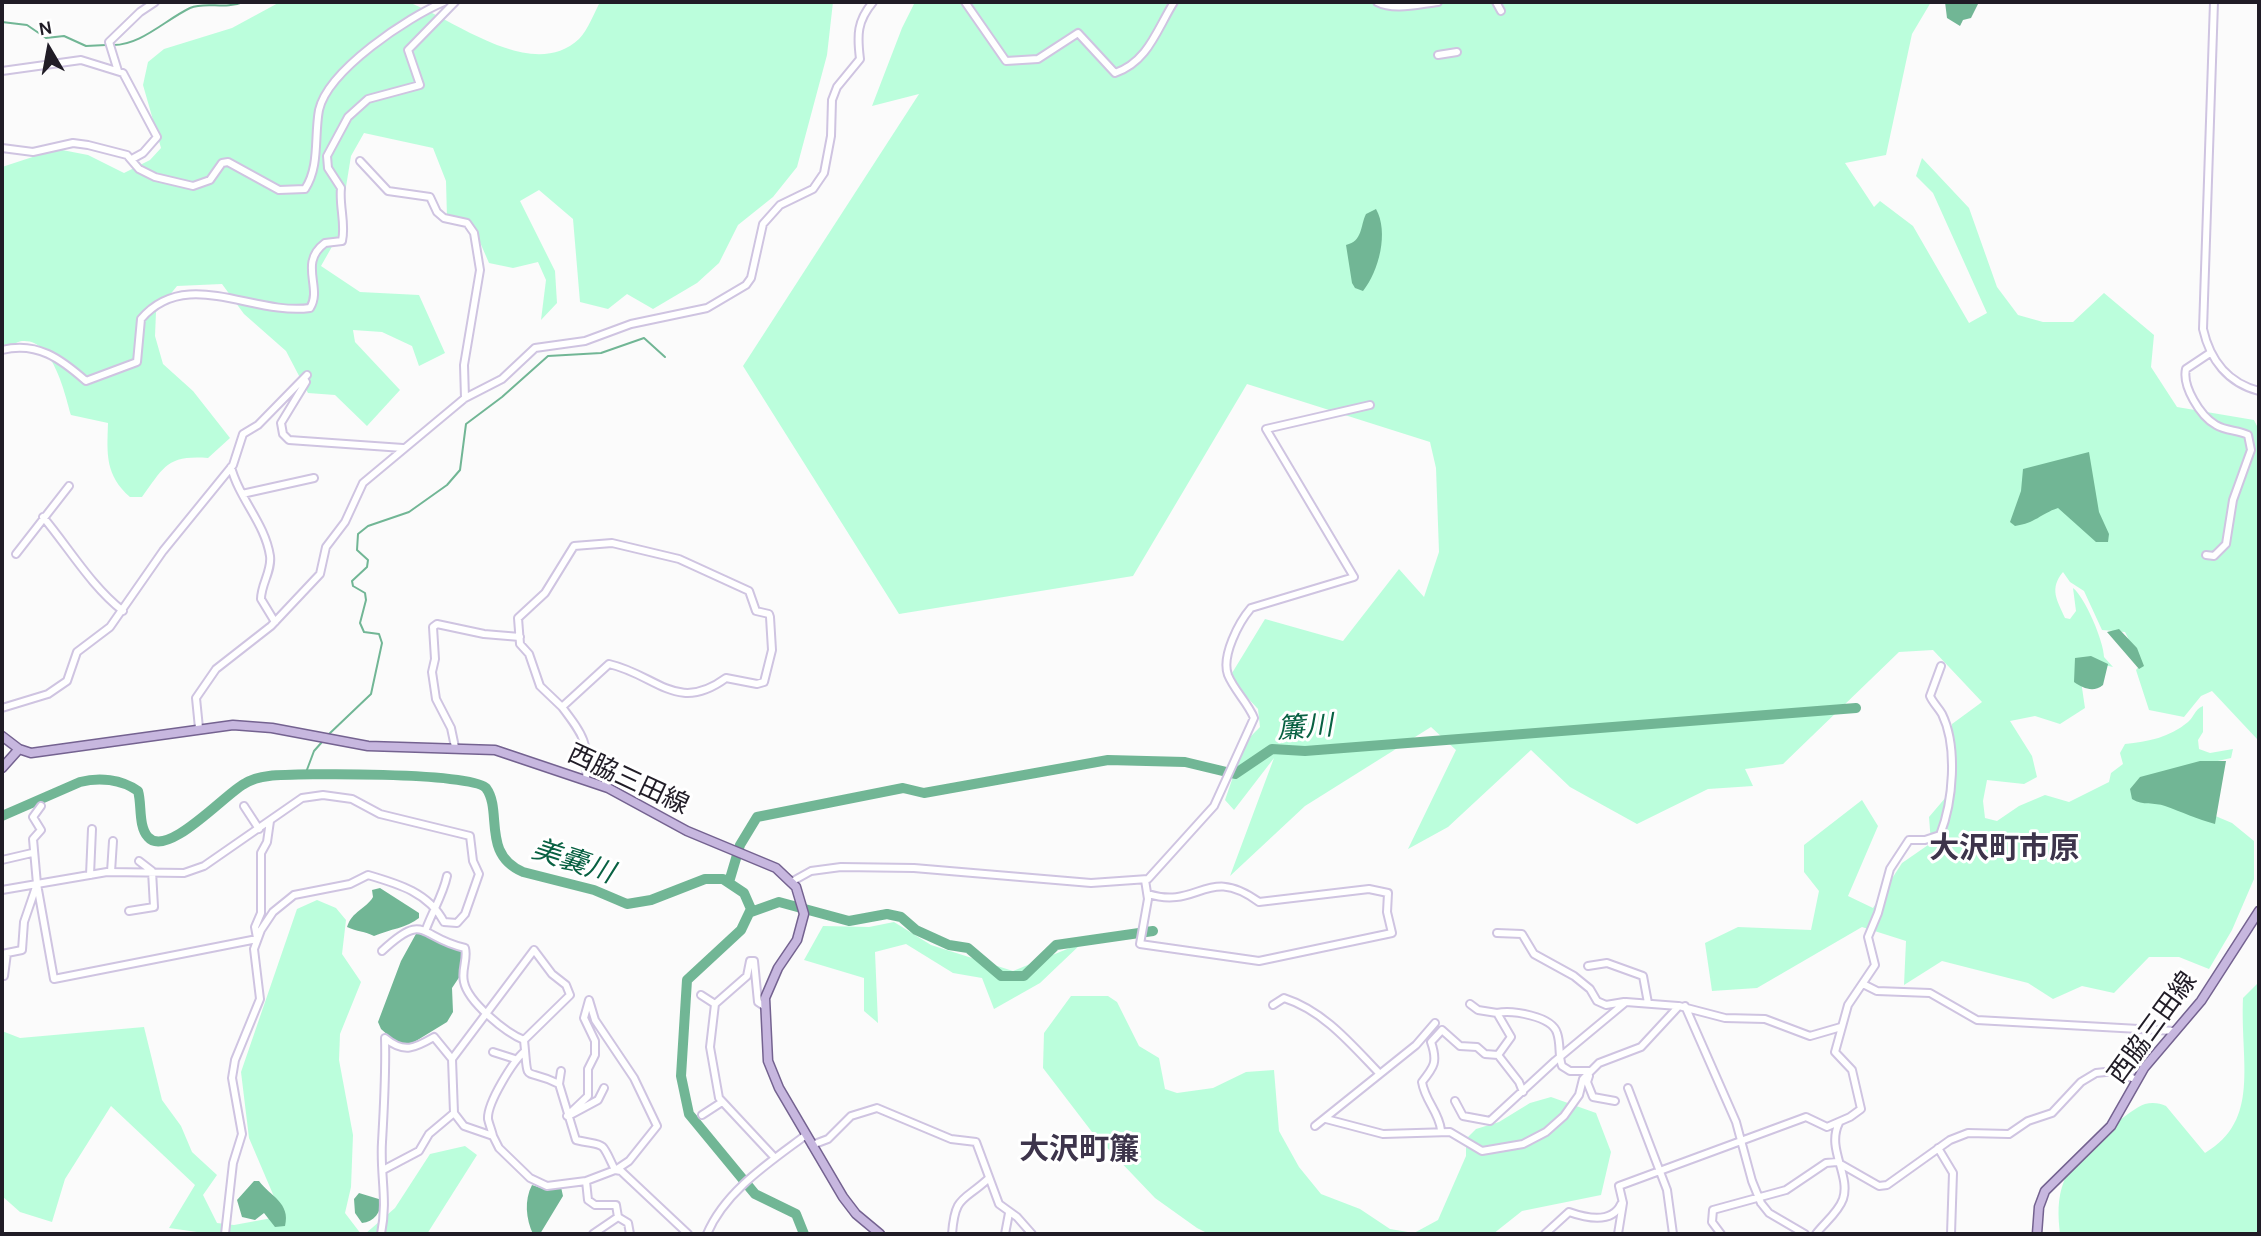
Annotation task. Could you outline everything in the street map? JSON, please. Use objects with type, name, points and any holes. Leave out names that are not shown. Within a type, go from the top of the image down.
[{"type":"main road","name":"西脇三田線","points":[[19,749],[37,752],[199,728],[253,725],[348,744],[455,747],[508,752],[586,779],[687,831],[766,863],[793,881]]},
{"type":"main road","points":[[2,736],[19,749],[2,768]]},
{"type":"main road","points":[[793,881],[802,900],[803,928],[770,983],[764,1006],[768,1061],[779,1088],[850,1206],[880,1234]]},
{"type":"main road","name":"西脇三田線","points":[[2037,1234],[2039,1208],[2045,1191],[2111,1126],[2137,1080],[2201,1001],[2259,911]]},
{"type":"street","points":[[118,71],[109,42],[140,12],[156,2]]},
{"type":"street","points":[[2,148],[33,152],[74,143],[127,155],[139,169],[155,177],[192,186],[206,183],[222,163],[228,162],[279,190],[305,190],[314,169],[320,108],[329,89],[344,72],[401,24],[444,2]]},
{"type":"street","points":[[2,350],[26,347],[41,350],[67,364],[86,381],[137,362],[141,319],[156,304],[171,297],[212,294],[283,309],[310,308],[314,302],[312,262],[325,243],[342,241],[344,232],[341,188],[328,169],[327,156],[335,136],[360,102],[420,86],[408,50],[455,2]]},
{"type":"street","points":[[199,728],[196,698],[216,669],[275,622],[320,574],[326,547],[345,522],[363,483],[465,398],[502,379],[536,348],[585,341],[631,324],[707,307],[746,285],[751,278],[763,224],[780,205],[813,189],[824,173],[831,136],[832,100],[837,87],[860,59],[856,33],[861,16],[873,2]]},
{"type":"street","points":[[965,2],[1006,61],[1038,59],[1078,33],[1115,73],[1128,69],[1139,59],[1153,41],[1174,2]]},
{"type":"street","points":[[1377,2],[1383,5],[1409,6],[1438,2]]},
{"type":"street","points":[[1496,2],[1501,11]]},
{"type":"street","points":[[2214,2],[2203,329],[2210,353],[2237,383],[2259,391]]},
{"type":"street","points":[[1438,55],[1457,52]]},
{"type":"street","points":[[2,71],[80,60],[123,73],[157,137],[143,153],[132,159]]},
{"type":"street","points":[[360,161],[384,189],[430,197],[437,212],[444,218],[467,223],[473,229],[480,270],[464,365],[465,398]]},
{"type":"street","points":[[2206,555],[2214,556],[2226,544],[2233,500],[2251,450],[2248,436],[2215,425],[2207,417],[2185,383],[2186,369],[2210,353]]},
{"type":"street","points":[[2,708],[57,689],[67,681],[81,648],[101,635],[123,611],[163,551],[231,466],[239,453],[243,434],[258,425],[306,377],[306,382],[281,423],[283,434],[289,440],[404,448]]},
{"type":"street","points":[[793,881],[810,871],[841,867],[914,868],[1091,883],[1145,880],[1214,806],[1254,718],[1228,676],[1227,666],[1233,642],[1245,615],[1251,608],[1354,576],[1266,429],[1370,405]]},
{"type":"street","points":[[231,466],[268,548],[270,565],[261,599],[275,622]]},
{"type":"street","points":[[242,494],[314,478]]},
{"type":"street","points":[[16,554],[69,486]]},
{"type":"street","points":[[43,517],[102,594],[123,611]]},
{"type":"street","points":[[562,707],[609,664],[643,675],[677,695],[705,691],[726,678],[762,684],[772,650],[769,614],[757,611],[748,591],[741,585],[679,559],[612,543],[574,546],[545,593],[520,614],[520,644],[533,662],[540,685],[562,707],[584,737],[588,750],[586,779]]},
{"type":"street","points":[[455,747],[451,728],[436,699],[432,672],[435,659],[433,627],[437,624],[484,634],[520,637]]},
{"type":"street","points":[[1618,1234],[1622,1197],[1619,1186],[1806,1117],[1827,1127],[1839,1124],[1861,1109],[1852,1070],[1835,1052],[1848,1005],[1875,965],[1868,937],[1878,913],[1890,869],[1909,840],[1925,840],[1940,835],[1952,798],[1947,736],[1941,713],[1930,696],[1941,666]]},
{"type":"street","points":[[2,890],[111,872],[184,873],[204,866],[302,798],[323,795],[352,799],[380,814],[470,836],[473,861],[479,874],[465,914],[457,923],[452,925],[444,922],[434,906],[411,890],[368,875],[350,884],[294,895],[267,918],[254,949],[260,999],[235,1060],[232,1078],[242,1134],[233,1163],[225,1234]]},
{"type":"street","points":[[41,806],[33,817],[41,830],[33,839],[32,853],[54,979],[257,939]]},
{"type":"street","points":[[244,806],[259,830]]},
{"type":"street","points":[[257,939],[255,927],[261,913],[261,853],[267,842],[270,821]]},
{"type":"street","points":[[90,875],[92,829]]},
{"type":"street","points":[[111,872],[113,841]]},
{"type":"street","points":[[2,860],[32,853]]},
{"type":"street","points":[[129,911],[154,907],[152,872],[139,861]]},
{"type":"street","points":[[426,929],[434,906],[443,894],[447,876]]},
{"type":"street","points":[[1145,880],[1148,894],[1140,944],[1259,961],[1392,933],[1387,912],[1388,893],[1369,889],[1259,902],[1241,888],[1224,884],[1167,901],[1148,894]]},
{"type":"street","points":[[4,976],[5,954],[22,950],[24,922],[37,884]]},
{"type":"street","points":[[382,951],[395,936],[418,927],[426,929],[442,941],[465,948],[467,955],[463,981],[486,1013],[524,1040],[524,1069],[529,1075],[559,1084]]},
{"type":"street","points":[[1497,933],[1522,934],[1534,954],[1574,976],[1597,1001],[1606,1005],[1648,1003],[1682,1006],[1725,1018],[1765,1018],[1810,1036],[1841,1027]]},
{"type":"street","points":[[452,1059],[534,950],[552,974],[566,985],[570,995],[524,1040]]},
{"type":"street","points":[[742,956],[754,961],[758,1002],[764,1006]]},
{"type":"street","points":[[750,961],[747,976],[715,1004],[710,1047],[722,1101],[775,1158]]},
{"type":"street","points":[[1588,966],[1607,963],[1643,976],[1648,1003]]},
{"type":"street","points":[[1863,984],[1877,991],[1930,993],[1977,1020],[2175,1031]]},
{"type":"street","points":[[1580,991],[1592,993]]},
{"type":"street","points":[[701,995],[715,1004]]},
{"type":"street","points":[[1273,1005],[1284,998],[1304,1006],[1334,1027],[1379,1073]]},
{"type":"street","points":[[525,1051],[515,1059],[496,1093],[488,1118],[499,1148],[530,1178],[547,1185],[586,1181],[616,1170],[629,1161],[657,1126],[634,1078],[595,1020],[589,1000],[584,1018],[595,1041],[595,1055],[588,1069],[588,1096],[567,1116]]},
{"type":"street","points":[[1455,1101],[1463,1116],[1490,1121],[1626,1002]]},
{"type":"street","points":[[1470,1003],[1478,1010],[1532,1016],[1551,1024],[1557,1030],[1562,1066],[1570,1072],[1591,1070]]},
{"type":"street","points":[[1325,1119],[1383,1134],[1441,1130],[1450,1132],[1482,1151],[1523,1144],[1546,1132],[1563,1116],[1576,1101],[1583,1079],[1591,1070],[1608,1058],[1641,1047],[1682,1006]]},
{"type":"street","points":[[1682,1006],[1742,1141],[1759,1198],[1769,1213],[1805,1234]]},
{"type":"street","points":[[1497,1013],[1511,1037],[1498,1055]]},
{"type":"street","points":[[1315,1126],[1416,1045],[1435,1023]]},
{"type":"street","points":[[1441,1130],[1440,1120],[1427,1099],[1422,1082],[1432,1073],[1436,1060],[1431,1042],[1436,1032],[1442,1030],[1460,1046],[1477,1047],[1485,1054],[1498,1055],[1519,1082],[1523,1092]]},
{"type":"street","points":[[381,1234],[386,1195],[383,1170],[385,1038],[396,1047],[413,1050],[434,1037],[452,1059],[454,1113],[464,1126],[493,1136]]},
{"type":"street","points":[[493,1052],[515,1059]]},
{"type":"street","points":[[1591,1070],[1587,1082],[1589,1091],[1594,1097],[1615,1101]]},
{"type":"street","points":[[561,1071],[559,1084],[576,1140],[598,1141],[616,1170],[688,1234]]},
{"type":"street","points":[[1721,1234],[1712,1222],[1713,1210],[1786,1190],[1826,1163],[1837,1162],[1879,1186],[1887,1185],[1895,1182],[1910,1166],[1923,1162],[1938,1148],[1968,1133],[2015,1132],[2028,1121],[2052,1113],[2081,1082],[2096,1073],[2115,1071],[2137,1080]]},
{"type":"street","points":[[567,1116],[598,1101],[604,1088]]},
{"type":"street","points":[[1628,1088],[1670,1201],[1673,1234]]},
{"type":"street","points":[[702,1115],[722,1101]]},
{"type":"street","points":[[812,1145],[828,1139],[851,1116],[877,1108],[951,1139],[976,1142],[999,1204],[1017,1217],[1032,1234]]},
{"type":"street","points":[[383,1170],[419,1151],[429,1135],[454,1113]]},
{"type":"street","points":[[1816,1234],[1842,1201],[1845,1190],[1837,1162],[1834,1132],[1839,1124]]},
{"type":"street","points":[[708,1234],[716,1214],[730,1199],[763,1168],[806,1135]]},
{"type":"street","points":[[1938,1148],[1953,1173],[1951,1234]]},
{"type":"street","points":[[952,1234],[953,1216],[960,1200],[988,1179]]},
{"type":"street","points":[[586,1181],[588,1200],[595,1205],[616,1205],[618,1217],[628,1223],[630,1234]]},
{"type":"street","points":[[1545,1234],[1569,1212],[1596,1218],[1609,1216],[1618,1211],[1622,1197]]},
{"type":"street","points":[[1005,1234],[1009,1213]]},
{"type":"street","points":[[593,1234],[618,1217]]},
{"type":"shaded area","points":[[405,1],[493,43],[516,51],[539,54],[560,51],[579,39],[600,2],[833,2],[827,55],[797,167],[773,197],[738,225],[719,263],[697,283],[653,309],[627,294],[608,309],[580,302],[573,219],[539,190],[520,201],[555,271],[557,303],[541,320],[546,280],[538,262],[513,268],[489,263],[472,224],[447,218],[446,181],[433,148],[364,133],[351,156],[338,236],[321,266],[360,292],[419,295],[445,353],[419,366],[412,346],[382,332],[353,330],[355,342],[400,390],[367,426],[335,395],[308,393],[286,351],[244,314],[222,284],[177,286],[156,312],[155,336],[163,364],[193,391],[230,438],[208,458],[183,459],[168,465],[142,497],[130,497],[116,481],[109,463],[108,423],[71,415],[56,369],[42,348],[33,342],[22,341],[2,351],[2,167],[57,149],[88,155],[124,173],[150,160],[161,148],[143,85],[148,62],[164,49],[232,28],[280,2]]},
{"type":"shaded area","points":[[915,2],[1931,2],[1912,34],[1886,155],[1845,163],[1874,207],[1880,201],[1913,226],[1969,323],[1987,313],[1933,193],[1916,176],[1922,158],[1969,208],[1997,287],[2018,315],[2043,322],[2073,322],[2104,293],[2154,335],[2151,367],[2177,407],[2254,420],[2259,430],[2259,738],[2257,739],[2212,691],[2201,696],[2184,717],[2149,710],[2136,670],[2141,664],[2125,632],[2102,630],[2084,591],[2070,582],[2063,572],[2055,589],[2065,618],[2070,619],[2076,611],[2073,588],[2093,620],[2104,657],[2113,667],[2082,660],[2081,681],[2085,708],[2060,724],[2035,716],[2010,721],[2032,756],[2037,777],[2024,784],[1987,780],[1983,801],[1985,818],[1997,821],[2019,806],[2045,795],[2069,802],[2109,782],[2111,773],[2123,764],[2120,753],[2125,744],[2166,735],[2188,722],[2203,706],[2203,732],[2198,740],[2199,749],[2210,753],[2233,749],[2231,758],[2152,776],[2187,804],[2232,823],[2254,841],[2254,879],[2232,930],[2209,969],[2179,957],[2149,957],[2114,993],[2082,986],[2053,999],[2028,983],[1942,961],[1904,985],[1906,941],[1862,927],[1757,988],[1712,991],[1705,943],[1738,927],[1811,930],[1819,891],[1804,872],[1804,845],[1862,800],[1878,826],[1848,896],[1873,908],[1902,863],[1931,843],[1929,817],[1952,790],[1952,724],[1982,702],[1933,650],[1899,652],[1783,764],[1745,769],[1753,786],[1708,789],[1637,824],[1570,787],[1531,750],[1448,827],[1408,849],[1456,750],[1431,727],[1305,806],[1230,876],[1274,758],[1234,810],[1225,800],[1245,742],[1260,727],[1258,709],[1229,678],[1265,619],[1343,641],[1399,569],[1424,597],[1439,552],[1436,468],[1430,442],[1247,384],[1133,576],[899,614],[743,366],[919,94],[872,106]]},
{"type":"shaded area","points":[[1945,2],[1979,2],[1971,18],[1963,20],[1960,26],[1947,18]]},
{"type":"shaded area","points":[[1376,209],[1380,218],[1382,240],[1374,273],[1363,291],[1355,288],[1352,283],[1346,245],[1358,237],[1366,214]]},
{"type":"shaded area","points":[[2089,452],[2099,512],[2109,534],[2108,542],[2096,542],[2058,508],[2022,525],[2015,526],[2010,522],[2021,491],[2023,469]]},
{"type":"shaded area","points":[[2119,629],[2137,648],[2144,666],[2139,669],[2107,632]]},
{"type":"shaded area","points":[[2091,656],[2108,664],[2103,685],[2092,689],[2074,682],[2075,658]]},
{"type":"shaded area","points":[[2200,761],[2226,761],[2215,824],[2165,806],[2132,799],[2130,789],[2140,777]]},
{"type":"shaded area","points":[[380,888],[419,913],[419,918],[374,936],[347,927],[352,917],[373,897],[372,890]]},
{"type":"shaded area","points":[[317,900],[336,908],[346,920],[342,954],[361,982],[340,1034],[339,1060],[353,1135],[351,1187],[345,1213],[361,1234],[211,1234],[169,1228],[195,1185],[111,1106],[65,1179],[52,1222],[20,1212],[2,1196],[2,1031],[20,1038],[144,1027],[162,1100],[181,1126],[192,1152],[217,1175],[203,1195],[217,1223],[234,1225],[272,1218],[275,1199],[249,1138],[241,1072],[297,909]]},
{"type":"shaded area","points":[[894,922],[931,945],[1013,971],[1082,943],[1040,983],[994,1009],[982,978],[953,973],[906,944],[875,952],[878,1023],[864,1011],[864,978],[804,960],[823,926],[869,927]]},
{"type":"shaded area","points":[[417,932],[464,951],[460,976],[452,988],[453,1012],[447,1022],[411,1044],[398,1044],[381,1029],[378,1022],[401,961]]},
{"type":"shaded area","points":[[2259,982],[2259,1234],[2060,1234],[2059,1201],[2069,1172],[2100,1138],[2136,1108],[2150,1103],[2166,1106],[2205,1153],[2223,1139],[2234,1124],[2244,1087],[2243,998]]},
{"type":"shaded area","points":[[1071,996],[1108,996],[1117,1002],[1139,1046],[1159,1058],[1165,1089],[1177,1093],[1213,1088],[1246,1072],[1274,1070],[1279,1131],[1299,1167],[1321,1194],[1360,1209],[1390,1229],[1414,1233],[1438,1220],[1466,1156],[1466,1139],[1476,1129],[1499,1122],[1530,1103],[1551,1097],[1596,1113],[1611,1152],[1601,1195],[1522,1211],[1493,1234],[1209,1234],[1155,1198],[1092,1132],[1043,1068],[1044,1033]]},
{"type":"shaded area","points":[[465,1146],[477,1155],[427,1234],[365,1234],[395,1208],[430,1154]]},
{"type":"shaded area","points":[[254,1181],[259,1181],[278,1200],[285,1211],[285,1226],[275,1227],[264,1213],[255,1220],[242,1217],[237,1200]]},
{"type":"shaded area","points":[[532,1185],[544,1189],[561,1187],[563,1196],[540,1234],[533,1234],[527,1216]]},
{"type":"shaded area","points":[[359,1193],[382,1200],[376,1216],[362,1223],[355,1213],[354,1199]]},
{"type":"waterway","points":[[112,45],[142,37],[196,6],[243,2]]},
{"type":"waterway","points":[[2,22],[27,25],[46,38],[64,36],[86,46],[106,45]]},
{"type":"waterway","points":[[328,735],[371,694],[382,643],[379,634],[364,632],[360,623],[366,600],[365,593],[353,586],[352,581],[367,567],[368,560],[357,550],[358,534],[368,526],[409,512],[447,485],[460,470],[466,424],[502,397],[548,356],[601,353],[644,338],[665,357]]},
{"type":"waterway","name":"簾川","points":[[729,882],[740,845],[757,817],[903,788],[924,793],[1108,760],[1185,762],[1235,774],[1272,749],[1305,751],[1856,708]]},
{"type":"waterway","points":[[305,775],[314,751],[322,742]]},
{"type":"waterway","name":"美嚢川","points":[[2,816],[80,782],[110,780],[138,791],[143,827],[148,837],[157,841],[182,833],[235,790],[262,777],[347,774],[419,776],[474,783],[486,788],[491,797],[497,844],[510,864],[523,872],[594,890],[627,904],[651,900],[705,879],[723,879],[744,893],[751,909],[741,930],[687,980],[681,1076],[689,1114],[755,1194],[796,1214],[804,1234]]},
{"type":"waterway","points":[[751,912],[779,902],[849,921],[887,914],[901,917],[916,930],[949,945],[968,948],[1001,976],[1024,976],[1056,945],[1153,931]]},
{"type":"district","name":"大沢町市原","points":[[2004,849]]},
{"type":"district","name":"大沢町簾","points":[[1079,1150]]}]
